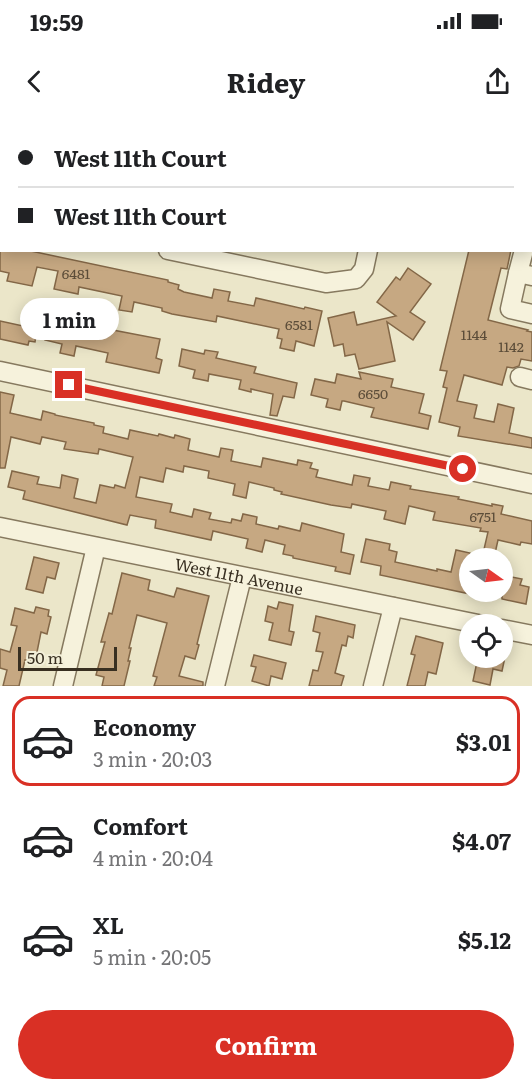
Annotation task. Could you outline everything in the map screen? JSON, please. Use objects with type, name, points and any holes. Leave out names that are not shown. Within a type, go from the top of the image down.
[{"type":"street","points":[[178,252],[326,283],[356,279],[364,269],[368,252]]},
{"type":"street","points":[[524,252],[525,275],[510,309],[532,314]]},
{"type":"street","points":[[0,371],[532,484]]},
{"type":"street","name":"West 11th Avenue","points":[[0,527],[459,620]]},
{"type":"street","points":[[63,686],[96,546]]},
{"type":"street","points":[[215,686],[242,577]]},
{"type":"street","points":[[374,686],[393,607]]},
{"type":"street","points":[[513,631],[532,635]]},
{"type":"building","points":[[0,252],[35,252],[168,280],[168,282],[179,285],[178,289],[184,292],[212,298],[214,289],[230,292],[228,301],[254,306],[256,298],[322,311],[314,346],[296,341],[294,351],[280,348],[282,339],[277,338],[279,329],[217,316],[216,322],[172,314],[162,311],[162,308],[134,302],[132,312],[119,310],[122,296],[79,287],[78,294],[54,289],[58,271],[37,267],[32,286],[7,281],[9,273],[0,271]]},
{"type":"building","points":[[469,252],[511,252],[507,269],[501,268],[488,320],[532,332],[532,361],[521,359],[519,366],[507,367],[502,385],[464,375],[457,401],[477,405],[474,418],[494,422],[498,404],[514,408],[509,433],[532,438],[532,448],[458,436],[460,427],[439,422],[447,388],[443,387],[447,371],[440,370]]},
{"type":"building","points":[[408,268],[431,284],[410,312],[425,322],[413,340],[387,322],[395,361],[359,369],[355,354],[345,356],[343,344],[334,346],[328,318],[354,312],[357,325],[396,316],[377,302],[396,277],[400,280]]},
{"type":"building","points":[[0,321],[37,329],[35,342],[29,341],[28,345],[0,339]]},
{"type":"building","points":[[49,324],[101,335],[102,328],[160,339],[156,358],[162,360],[159,373],[106,362],[108,353],[76,346],[74,356],[60,353],[62,344],[45,340]]},
{"type":"building","points":[[182,349],[204,354],[205,350],[218,352],[216,358],[256,367],[254,373],[297,383],[294,398],[283,396],[277,416],[270,415],[273,394],[239,389],[241,380],[209,374],[208,381],[193,378],[195,370],[179,366]]},
{"type":"building","points":[[359,372],[393,379],[391,387],[424,394],[419,413],[431,416],[428,429],[371,417],[374,408],[344,401],[342,401],[340,410],[326,407],[328,399],[311,395],[315,379],[335,383],[337,374],[361,379]]},
{"type":"building","points":[[0,392],[14,395],[10,413],[41,420],[43,411],[94,423],[94,425],[104,427],[103,433],[128,439],[130,430],[174,438],[175,435],[190,439],[188,450],[219,457],[221,448],[233,450],[231,461],[261,467],[263,458],[297,465],[298,460],[312,463],[310,468],[318,470],[316,477],[352,485],[354,475],[370,478],[368,486],[389,490],[391,482],[411,486],[410,489],[459,497],[458,499],[492,506],[492,504],[503,506],[501,514],[532,521],[532,544],[521,542],[520,545],[498,540],[496,548],[484,548],[488,532],[480,531],[481,528],[433,520],[435,512],[409,506],[405,524],[384,519],[386,511],[352,504],[351,508],[331,505],[281,494],[282,492],[274,488],[249,482],[246,498],[233,495],[235,484],[208,478],[209,471],[184,466],[183,472],[166,468],[163,482],[140,477],[136,497],[172,504],[170,512],[192,517],[194,509],[211,513],[209,519],[231,523],[232,519],[241,521],[243,514],[257,517],[256,524],[278,529],[279,526],[300,531],[302,523],[344,534],[341,552],[354,555],[350,574],[335,571],[336,567],[283,554],[285,545],[265,540],[262,552],[246,548],[248,539],[213,531],[211,540],[155,528],[156,520],[130,515],[127,525],[23,499],[25,491],[8,487],[12,471],[39,477],[37,484],[60,488],[62,475],[78,479],[74,498],[96,503],[100,485],[125,488],[133,457],[99,449],[98,454],[64,449],[66,442],[42,437],[40,444],[11,437],[5,468],[0,468]]},
{"type":"building","points":[[366,539],[390,544],[389,550],[397,552],[395,562],[437,571],[437,569],[451,572],[456,550],[459,551],[459,592],[380,575],[381,566],[361,562]]},
{"type":"building","points":[[34,557],[59,563],[55,579],[47,577],[43,593],[26,589]]},
{"type":"building","points":[[122,573],[150,580],[148,590],[174,597],[177,588],[209,596],[195,659],[185,656],[179,676],[203,682],[203,686],[154,686],[157,677],[153,676],[167,623],[137,615],[129,648],[131,648],[128,661],[130,661],[124,686],[102,686],[104,677],[96,675],[105,642],[101,642],[109,613],[112,614]]},
{"type":"building","points":[[513,577],[522,579],[520,585],[529,587],[526,604],[513,601]]},
{"type":"building","points":[[279,602],[293,605],[289,631],[294,632],[291,645],[269,640],[273,623],[265,621],[268,606],[277,609]]},
{"type":"building","points":[[36,607],[49,610],[48,616],[51,617],[47,634],[41,632],[35,662],[25,660],[19,686],[3,686],[7,670],[0,668],[0,649],[10,652],[17,626],[11,625],[15,608],[34,613]]},
{"type":"building","points":[[316,616],[355,625],[353,638],[348,636],[346,646],[342,645],[335,673],[344,676],[341,686],[309,686],[313,670],[318,671],[323,652],[316,651],[320,633],[313,631]]},
{"type":"building","points":[[416,636],[443,643],[436,674],[428,672],[425,686],[407,686],[415,655],[411,654]]},
{"type":"building","points":[[254,655],[286,663],[282,679],[271,676],[269,686],[252,681],[256,667],[251,666]]},
{"type":"building","points":[[476,668],[503,668],[502,671],[493,669],[490,685],[473,681]]},
{"type":"route","points":[[69,385],[463,469]]}]
